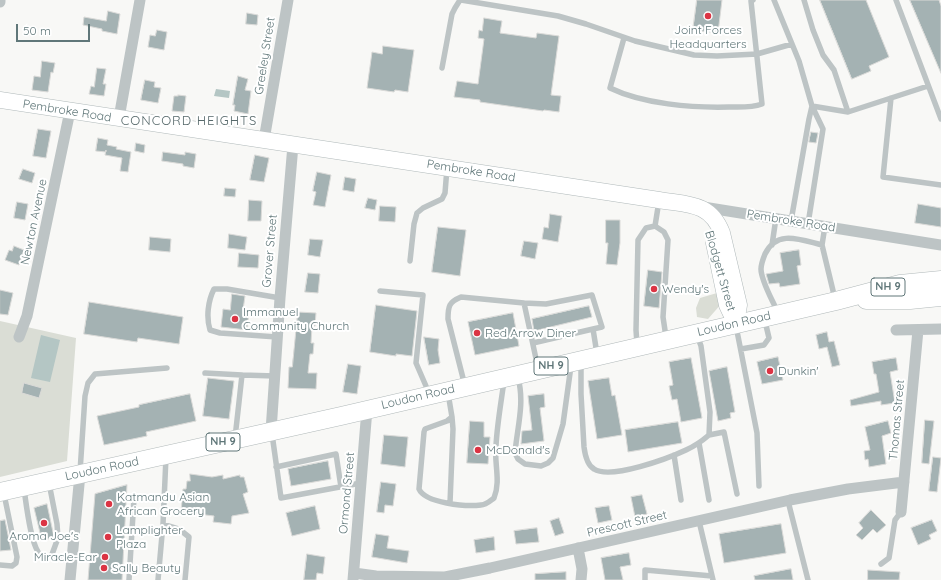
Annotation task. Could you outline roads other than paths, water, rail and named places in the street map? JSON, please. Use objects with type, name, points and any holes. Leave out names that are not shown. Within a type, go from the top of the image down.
[{"type":"main road","name":"Loudon Road","points":[[2,492],[448,391],[836,301],[900,284],[941,280]]},
{"type":"main road","name":"Loudon Road","points":[[836,301],[910,300],[941,297]]},
{"type":"main road","points":[[910,300],[941,303]]},
{"type":"street","points":[[119,118],[140,0]]},
{"type":"street","name":"Greeley Street","points":[[264,140],[288,0]]},
{"type":"street","name":"Pembroke Road","points":[[0,100],[776,218],[941,245]]},
{"type":"street","name":"Newton Avenue","points":[[19,337],[27,316],[70,111]]},
{"type":"street","name":"Grover Street","points":[[271,431],[280,298],[293,145]]},
{"type":"street","name":"Blodgett Street","points":[[688,205],[699,214],[718,239],[739,305],[736,324]]},
{"type":"street","points":[[896,330],[941,329]]},
{"type":"street","name":"Thomas Street","points":[[901,512],[918,330]]},
{"type":"street","name":"Ormond Street","points":[[353,577],[367,409]]},
{"type":"street","points":[[70,580],[80,474]]},
{"type":"street","name":"Prescott Street","points":[[353,577],[376,576],[428,579],[445,577],[788,501],[848,489],[904,482]]},
{"type":"street","points":[[578,548],[582,569],[581,580]]},
{"type":"lane","points":[[442,68],[452,14],[454,8],[460,0],[488,2],[558,16],[582,22],[624,38],[694,55],[717,56],[757,54],[792,44]]},
{"type":"lane","points":[[624,38],[610,88],[618,92],[678,106],[719,108],[754,107],[762,104],[751,1],[753,0]]},
{"type":"lane","points":[[774,0],[804,77],[812,106],[823,128],[808,224]]},
{"type":"lane","points":[[804,0],[813,30],[823,55],[834,70],[848,112]]},
{"type":"lane","points":[[896,0],[941,119]]},
{"type":"lane","points":[[812,106],[848,112],[928,86]]},
{"type":"lane","points":[[891,98],[883,177],[941,185]]},
{"type":"lane","points":[[791,221],[808,119],[812,106]]},
{"type":"lane","points":[[410,261],[414,224],[417,213],[423,208],[442,199],[445,193],[447,168]]},
{"type":"lane","points":[[655,226],[659,200]]},
{"type":"lane","points":[[772,245],[776,218]]},
{"type":"lane","points":[[638,346],[636,330],[638,240],[646,228],[655,226],[664,232],[668,240],[663,317],[667,340]]},
{"type":"lane","points":[[825,226],[822,246],[836,301]]},
{"type":"lane","points":[[741,350],[764,345],[769,338],[771,316],[761,270],[768,248],[778,240],[790,238],[822,246]]},
{"type":"lane","points":[[277,337],[220,333],[210,330],[208,324],[209,299],[214,289],[228,289],[280,298]]},
{"type":"lane","points":[[380,291],[423,295],[416,363],[430,395]]},
{"type":"lane","points":[[465,386],[448,319],[448,308],[454,300],[461,297],[546,304],[592,295],[602,327],[533,343]]},
{"type":"lane","points":[[524,303],[538,369]]},
{"type":"lane","points":[[736,324],[757,433],[759,486]]},
{"type":"lane","points":[[510,376],[521,390],[521,404],[515,453],[518,459],[525,464],[541,466],[548,463],[553,458],[583,359],[594,329]]},
{"type":"lane","points":[[697,333],[701,346],[710,412],[709,435]]},
{"type":"lane","points":[[583,359],[581,394],[584,447],[585,456],[589,464],[594,469],[601,472],[613,472],[648,465],[699,443],[709,435],[724,432],[737,494]]},
{"type":"lane","points":[[80,474],[86,396],[88,383],[95,374],[166,368]]},
{"type":"lane","points":[[205,372],[275,376]]},
{"type":"lane","points":[[235,440],[242,375]]},
{"type":"lane","points":[[452,417],[447,421],[425,429],[419,489],[420,493],[436,501],[482,505],[494,498],[498,485],[495,457],[496,445],[510,376]]},
{"type":"lane","points":[[448,391],[453,429],[450,503]]},
{"type":"lane","points":[[271,431],[281,498],[361,483]]},
{"type":"lane","points":[[699,443],[709,500]]},
{"type":"lane","points":[[276,467],[336,454],[341,487]]},
{"type":"lane","points":[[674,455],[681,500]]},
{"type":"lane","points":[[158,580],[163,524],[166,456]]},
{"type":"lane","points":[[48,481],[57,524],[58,538],[51,557]]},
{"type":"lane","points":[[23,487],[34,544],[39,554],[44,557],[72,560]]},
{"type":"lane","points":[[0,565],[12,566],[16,563],[17,557],[2,492]]},
{"type":"lane","points":[[129,580],[134,498],[164,500]]},
{"type":"lane","points":[[788,501],[808,580]]},
{"type":"lane","points":[[882,564],[889,558],[895,520],[901,512]]},
{"type":"lane","points":[[645,580],[646,570],[712,578],[699,521]]},
{"type":"lane","points":[[163,524],[180,529],[189,537],[185,580]]},
{"type":"place","name":"Joint Forces Headquarters","points":[[708,16]]},
{"type":"place","name":"Wendy's","points":[[654,289]]},
{"type":"place","name":"Immanuel Community Church","points":[[235,319]]},
{"type":"place","name":"Red Arrow Diner","points":[[477,333]]},
{"type":"place","name":"Dunkin'","points":[[770,371]]},
{"type":"place","name":"McDonald's","points":[[478,450]]},
{"type":"place","name":"Katmandu Asian African Grocery","points":[[109,504]]},
{"type":"place","name":"Aroma Joe's","points":[[44,523]]},
{"type":"place","name":"Lamplighter Plaza","points":[[108,537]]},
{"type":"place","name":"Miracle-Ear","points":[[105,557]]},
{"type":"place","name":"Sally Beauty","points":[[104,568]]},
{"type":"district","name":"CONCORD HEIGHTS","points":[[189,121]]}]
